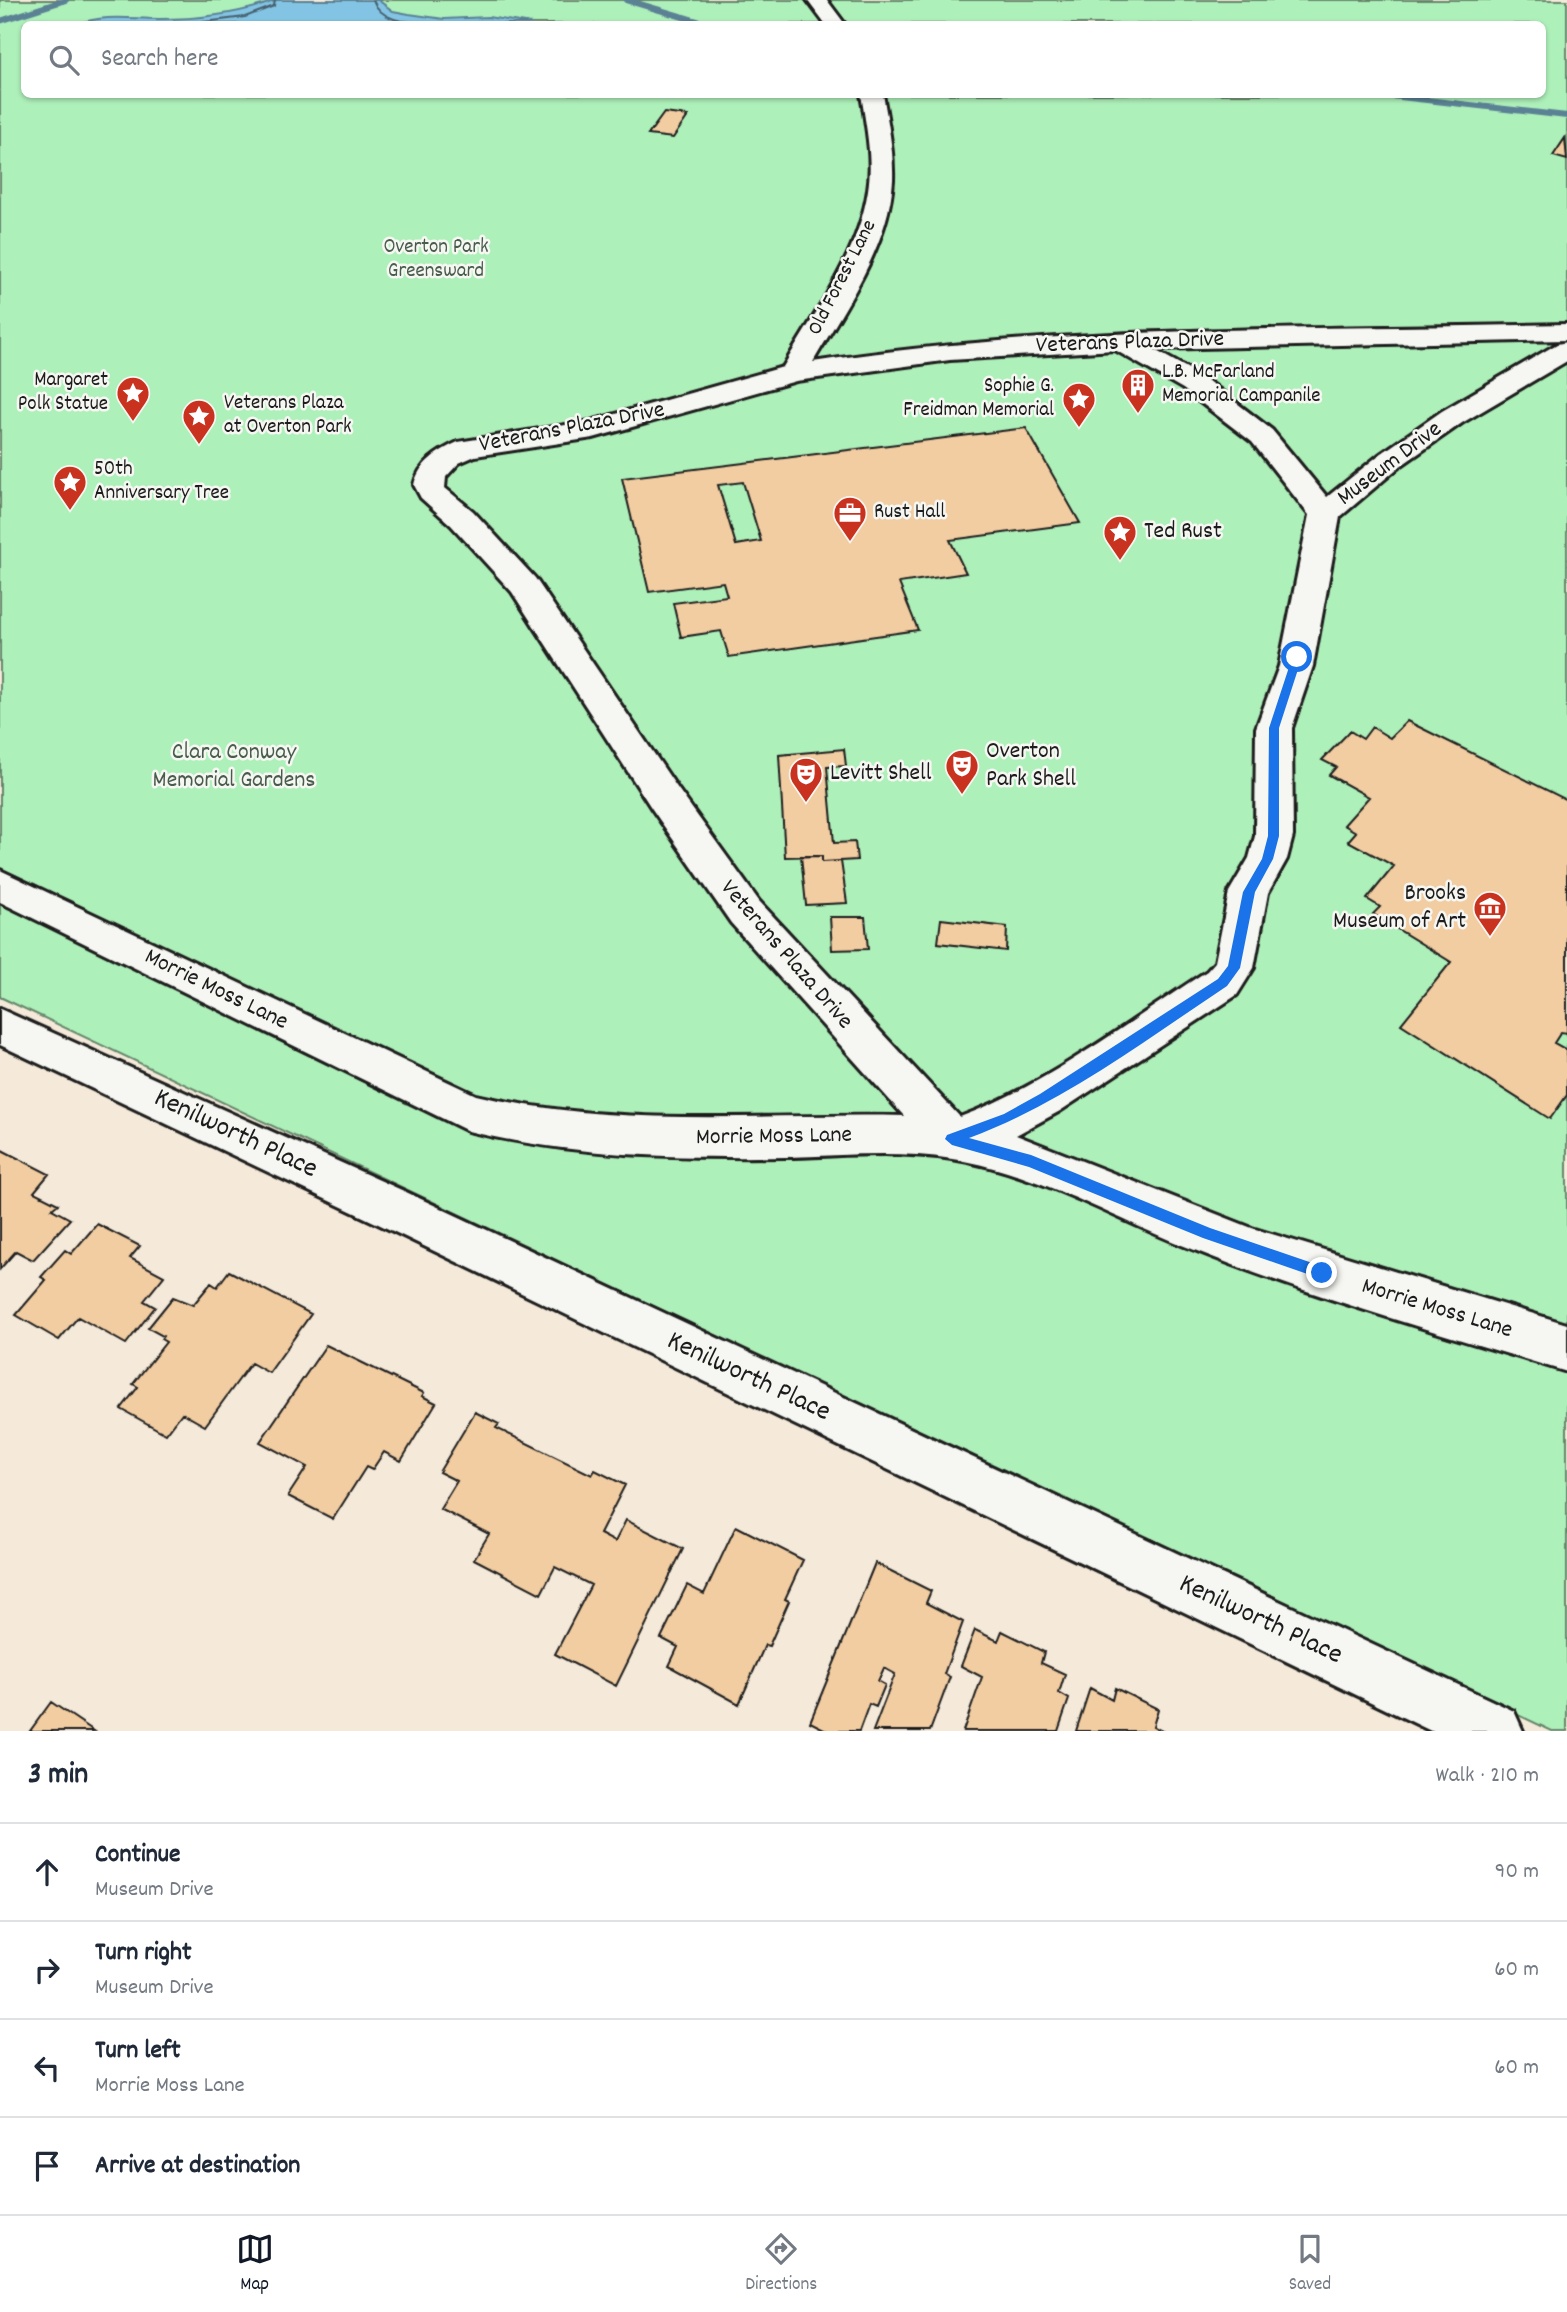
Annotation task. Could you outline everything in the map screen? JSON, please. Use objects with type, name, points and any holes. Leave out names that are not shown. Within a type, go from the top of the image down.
[{"type":"street","points":[[817,0],[833,21]]},
{"type":"street","name":"Old Forest Lane","points":[[793,373],[866,243],[875,215],[880,174],[872,98]]},
{"type":"street","name":"Veterans Plaza Drive","points":[[952,1139],[745,912],[664,799],[524,584],[462,518],[432,492],[429,485],[431,475],[439,464],[468,448],[593,429],[793,373],[950,352],[1118,342],[1567,332]]},
{"type":"street","points":[[1118,342],[1192,383],[1254,428],[1294,473],[1325,514]]},
{"type":"street","name":"Museum Drive","points":[[952,1139],[1009,1118],[1045,1098],[1223,983],[1234,968],[1249,892],[1268,859],[1274,836],[1274,728],[1296,666],[1325,514],[1389,461],[1452,417],[1567,350]]},
{"type":"street","name":"Morrie Moss Lane","points":[[0,885],[468,1112],[546,1131],[638,1139],[889,1136],[952,1139],[1031,1161],[1208,1234],[1289,1262],[1567,1348]]},
{"type":"street","name":"Kenilworth Place","points":[[0,1026],[390,1207],[1494,1731]]},
{"type":"green space","points":[[0,0],[1567,0],[1567,1731],[1552,1731],[0,997]]},
{"type":"water","points":[[277,0],[378,0],[393,11],[409,14],[444,19],[488,17],[513,21],[88,21],[108,18],[204,17],[248,9]]},
{"type":"building","points":[[664,113],[688,116],[673,138],[648,135]]},
{"type":"building","points":[[1565,138],[1567,160],[1553,156]]},
{"type":"building","name":"Rust Hall","points":[[1026,428],[1080,523],[950,540],[966,573],[899,583],[918,630],[729,657],[721,631],[681,637],[673,603],[727,596],[723,582],[649,592],[622,478]],"holes":[[[743,482],[761,541],[736,545],[718,485]]]},
{"type":"building","name":"Brooks Museum of Art","points":[[1407,721],[1567,800],[1567,1033],[1561,1032],[1554,1043],[1567,1050],[1567,1095],[1550,1119],[1401,1024],[1451,962],[1373,914],[1380,907],[1367,899],[1394,866],[1348,841],[1356,832],[1344,825],[1369,797],[1329,775],[1336,767],[1322,760],[1350,731],[1363,739],[1372,727],[1390,738]]},
{"type":"building","name":"Levitt Shell","points":[[844,749],[846,766],[827,767],[834,843],[855,842],[857,860],[822,862],[822,856],[785,857],[779,755]]},
{"type":"building","points":[[801,856],[822,856],[822,862],[841,861],[847,903],[806,905]]},
{"type":"building","points":[[830,917],[865,917],[868,949],[832,950]]},
{"type":"building","points":[[941,919],[1007,927],[1006,951],[938,943]]},
{"type":"building","points":[[0,1149],[49,1174],[34,1192],[58,1204],[52,1209],[70,1219],[33,1260],[16,1251],[0,1269]]},
{"type":"building","points":[[97,1224],[140,1246],[130,1258],[164,1276],[144,1301],[155,1307],[126,1344],[78,1317],[59,1340],[16,1315],[46,1280],[41,1277],[65,1250],[71,1254]]},
{"type":"building","points":[[229,1271],[311,1314],[269,1373],[251,1363],[205,1426],[182,1413],[166,1434],[121,1409],[138,1387],[133,1384],[166,1342],[161,1339],[163,1336],[148,1328],[173,1297],[193,1305],[211,1283],[217,1287]]},
{"type":"building","points":[[326,1345],[424,1393],[422,1396],[436,1403],[401,1461],[384,1452],[372,1470],[366,1467],[333,1519],[288,1496],[307,1467],[260,1442]]},
{"type":"building","points":[[475,1412],[499,1424],[496,1428],[592,1475],[595,1470],[625,1485],[600,1534],[615,1542],[626,1520],[683,1549],[616,1686],[555,1654],[591,1585],[555,1567],[541,1594],[474,1559],[489,1534],[440,1509],[457,1481],[439,1472]]},
{"type":"building","points":[[736,1526],[803,1560],[785,1599],[789,1601],[769,1646],[765,1645],[739,1704],[669,1666],[678,1647],[661,1638],[687,1585],[704,1594]]},
{"type":"building","points":[[875,1563],[931,1591],[926,1603],[963,1622],[944,1674],[950,1677],[930,1731],[873,1731],[895,1674],[884,1668],[878,1681],[885,1685],[876,1707],[869,1704],[859,1731],[828,1731],[810,1722]]},
{"type":"building","points":[[975,1630],[998,1641],[1002,1631],[1044,1652],[1041,1663],[1065,1674],[1059,1693],[1069,1699],[1058,1731],[963,1731],[982,1677],[961,1666]]},
{"type":"building","points":[[1090,1688],[1112,1700],[1115,1688],[1158,1709],[1153,1726],[1162,1731],[1076,1731]]},
{"type":"building","points":[[51,1702],[94,1731],[30,1731]]},
{"type":"waterway","points":[[0,21],[66,0]]},
{"type":"waterway","points":[[626,0],[697,21]]},
{"type":"waterway","points":[[1409,98],[1567,116]]},
{"type":"place","name":"L.B. McFarland Memorial Campanile","points":[[1138,415]]},
{"type":"place","name":"Margaret Polk Statue","points":[[133,423]]},
{"type":"place","name":"Sophie G. Freidman Memorial","points":[[1079,429]]},
{"type":"place","name":"Veterans Plaza at Overton Park","points":[[199,446]]},
{"type":"place","name":"50th Anniversary Tree","points":[[70,512]]},
{"type":"place","name":"Rust Hall","points":[[850,543]]},
{"type":"place","name":"Ted Rust","points":[[1120,562]]},
{"type":"place","name":"Overton Park Shell","points":[[962,796]]},
{"type":"place","name":"Levitt Shell","points":[[806,804]]},
{"type":"place","name":"Brooks Museum of Art","points":[[1490,938]]},
{"type":"route","points":[[1297,657],[1274,728],[1274,836],[1268,859],[1249,892],[1234,968],[1223,983],[1045,1098],[1009,1118],[952,1139],[1031,1161],[1208,1234],[1322,1273]]},
{"type":"park label","name":"Overton Park Greensward","points":[[436,260]]},
{"type":"park label","name":"Clara Conway Memorial Gardens","points":[[234,767]]}]
